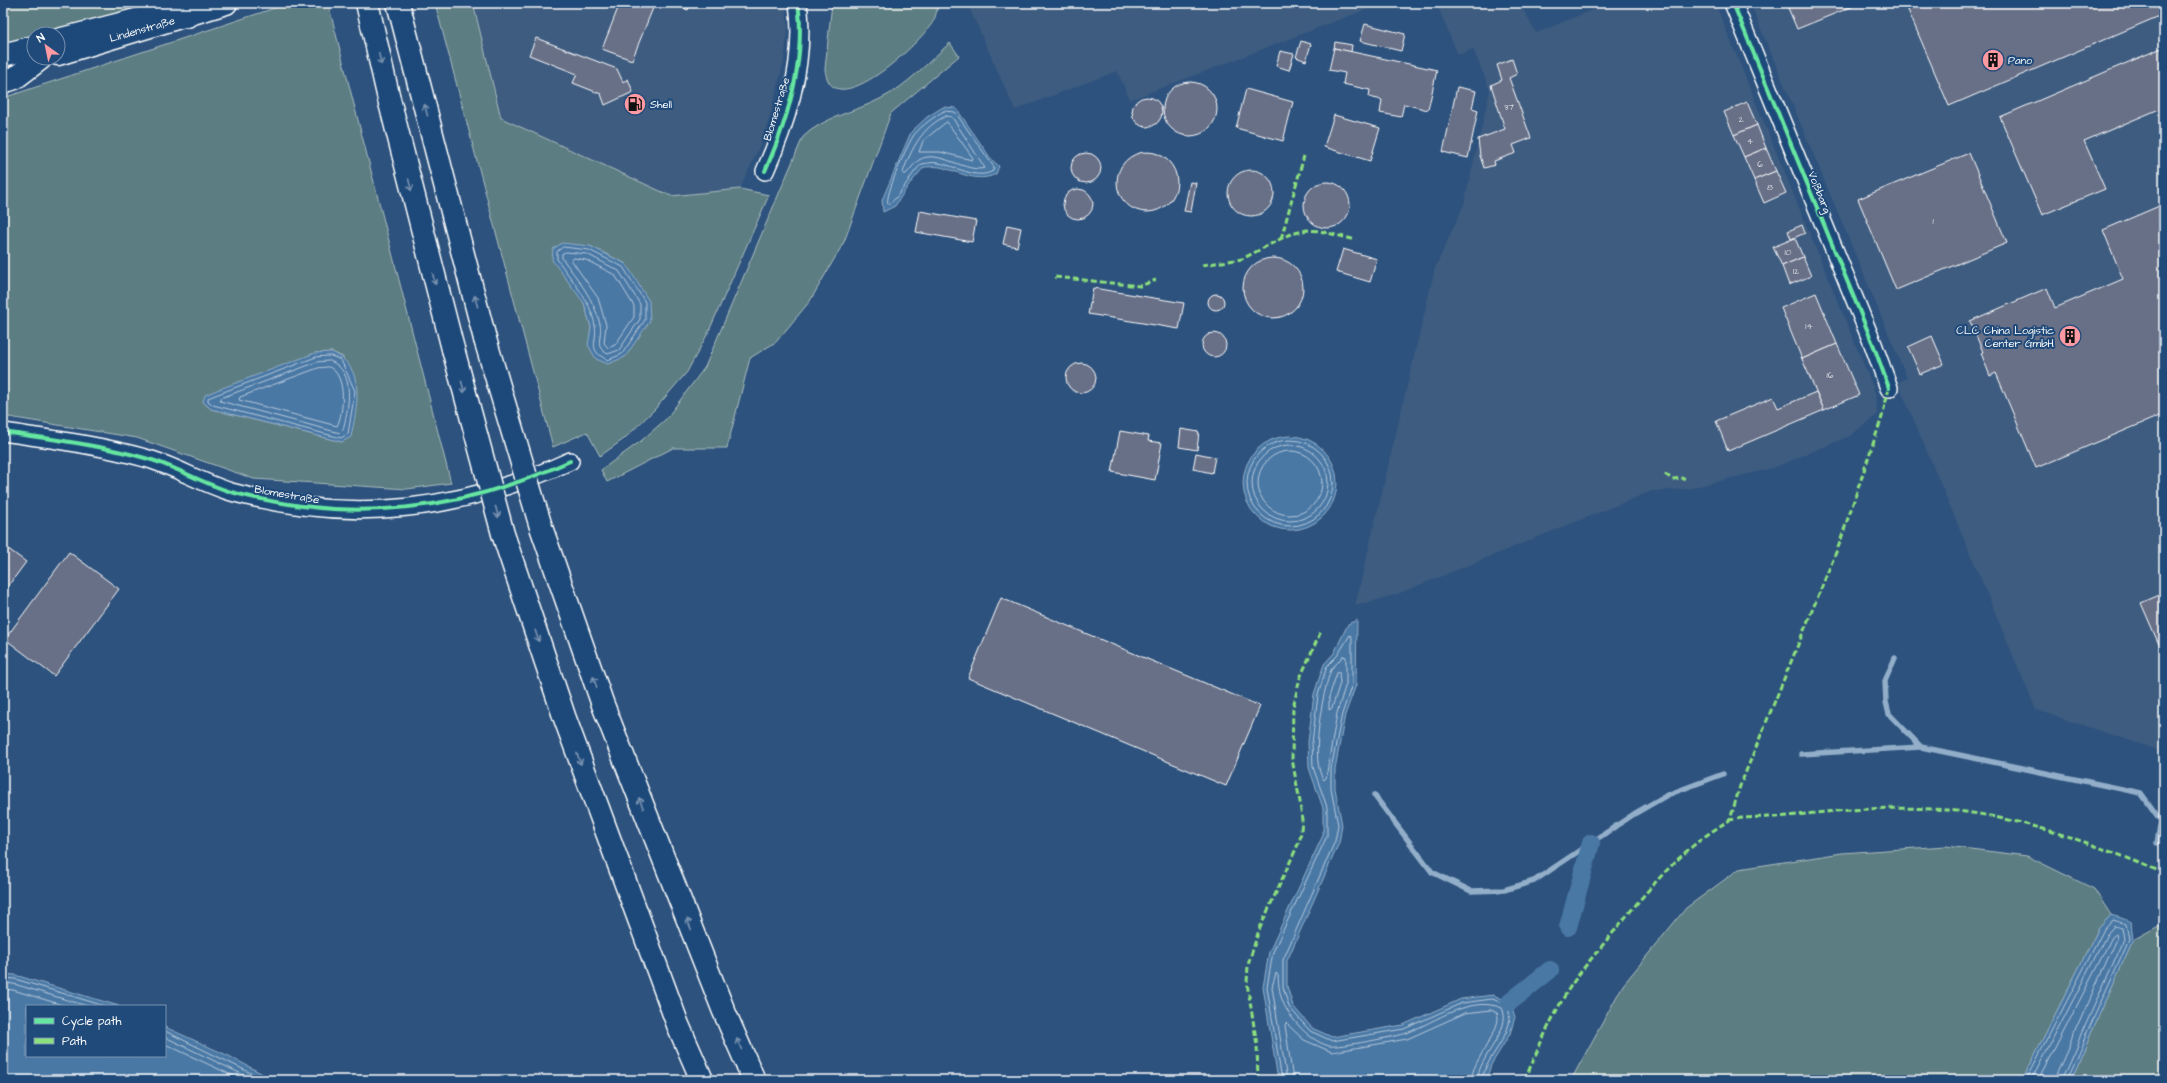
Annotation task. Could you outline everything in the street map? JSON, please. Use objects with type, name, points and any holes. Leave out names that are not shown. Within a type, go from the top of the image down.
[{"type":"main road","name":"Lindenstraße","points":[[66,48],[187,16],[226,3]]},
{"type":"main road","points":[[399,6],[485,339],[541,526],[602,705],[720,1002],[754,1080]]},
{"type":"main road","points":[[369,12],[392,114],[453,349],[504,534],[564,716],[675,1018],[702,1080]]},
{"type":"main road","points":[[66,38],[140,19],[187,16]]},
{"type":"main road","points":[[3,55],[26,54]]},
{"type":"main road","name":"Lindenstraße","points":[[3,69],[26,61]]},
{"type":"main road","points":[[3,82],[15,78],[30,66]]},
{"type":"street","name":"Blomestraße","points":[[765,171],[790,103],[796,77],[800,20],[798,3]]},
{"type":"street","name":"Voßbarg","points":[[1733,3],[1873,344],[1889,388]]},
{"type":"street","name":"Blomestraße","points":[[3,432],[93,447],[147,458],[234,493],[274,502],[324,509],[366,511],[432,505],[476,495],[514,484],[570,460]]},
{"type":"shaded area","name":"Shell","points":[[473,3],[785,3],[788,28],[784,61],[765,134],[740,189],[671,196],[501,118]]},
{"type":"shaded area","points":[[967,3],[1383,3],[1130,100],[1117,71],[1015,110]]},
{"type":"shaded area","points":[[1436,3],[1520,3],[1536,33],[1609,3],[1715,3],[1875,392],[1877,415],[1850,436],[1773,468],[1687,489],[1652,491],[1395,595],[1355,606],[1435,268],[1464,204],[1490,90],[1473,49],[1458,55]]},
{"type":"shaded area","points":[[1750,3],[2164,3],[2164,752],[2036,710],[1898,383],[1907,378]]},
{"type":"green space","points":[[3,3],[149,3],[66,28],[66,26],[26,26],[26,40],[3,46]]},
{"type":"green space","points":[[290,3],[328,3],[451,483],[407,489],[254,479],[137,438],[3,416],[3,98]],"holes":[[[332,352],[343,357],[342,442],[211,409],[203,402],[315,353]]]},
{"type":"green space","points":[[435,3],[473,3],[501,118],[671,196],[740,189],[769,195],[708,333],[687,372],[655,409],[624,439],[600,456],[587,432],[553,447]],"holes":[[[590,246],[626,264],[589,345],[591,327],[584,303]]]},
{"type":"green space","points":[[832,3],[937,3],[938,5],[934,20],[913,45],[878,74],[859,85],[843,89],[831,85],[825,69]]},
{"type":"green space","points":[[950,43],[959,56],[891,113],[844,242],[810,301],[776,342],[750,358],[727,448],[673,448],[607,482],[601,470],[641,441],[666,419],[705,367],[803,137],[820,124],[870,104],[890,94],[908,81]]},
{"type":"green space","points":[[1946,846],[2027,856],[2094,889],[2111,915],[2099,928],[2022,1080],[1571,1080],[1623,985],[1686,908],[1739,869],[1842,853]]},
{"type":"green space","points":[[2164,923],[2164,1080],[2070,1080],[2133,940]]},
{"type":"water","points":[[943,107],[956,108],[992,160],[999,166],[996,174],[982,178],[968,176],[940,167],[924,167],[908,186],[895,206],[883,212],[882,200],[911,132],[927,117]]},
{"type":"water","points":[[562,243],[590,246],[626,264],[649,301],[650,321],[625,357],[608,364],[596,359],[588,345],[591,327],[584,303],[552,260],[553,249]]},
{"type":"water","points":[[332,352],[343,359],[351,368],[357,389],[357,401],[351,437],[342,442],[211,409],[203,402],[205,395],[217,390],[315,353]]},
{"type":"water","points":[[1290,436],[1308,439],[1324,449],[1334,465],[1337,483],[1334,501],[1324,517],[1308,527],[1290,530],[1272,527],[1256,517],[1246,501],[1243,483],[1246,465],[1256,449],[1272,439]]},
{"type":"water","points":[[1357,620],[1356,685],[1345,715],[1335,769],[1335,788],[1342,825],[1339,843],[1287,961],[1287,986],[1293,1006],[1312,1028],[1332,1037],[1403,1025],[1461,999],[1493,995],[1510,1002],[1515,1017],[1510,1034],[1491,1065],[1486,1080],[1278,1080],[1263,987],[1269,952],[1323,835],[1323,808],[1309,768],[1308,742],[1314,694],[1324,664],[1334,653],[1348,624]]},
{"type":"water","points":[[2111,915],[2131,921],[2133,940],[2070,1080],[2022,1080],[2099,928]]},
{"type":"water","points":[[3,974],[15,975],[116,1005],[26,1005],[26,1057],[166,1057],[166,1027],[229,1056],[274,1080],[3,1080]]},
{"type":"building","points":[[620,3],[655,3],[632,60],[602,49]]},
{"type":"building","points":[[671,3],[690,3],[688,10]]},
{"type":"building","points":[[1786,3],[1861,3],[1797,29]]},
{"type":"building","name":"Pano","points":[[1905,3],[2164,3],[2164,14],[1949,106]]},
{"type":"building","points":[[1365,24],[1405,34],[1401,51],[1360,41]]},
{"type":"building","points":[[536,38],[617,69],[623,82],[628,79],[633,92],[605,105],[601,94],[573,83],[577,74],[529,55]]},
{"type":"building","points":[[1301,41],[1311,44],[1306,61],[1296,57]]},
{"type":"building","points":[[1335,42],[1352,45],[1351,52],[1334,48]]},
{"type":"building","points":[[2164,47],[2164,107],[2084,141],[2105,189],[2042,215],[2000,117]]},
{"type":"building","points":[[1334,48],[1437,70],[1428,110],[1404,104],[1401,117],[1380,113],[1382,100],[1369,97],[1370,90],[1343,84],[1345,73],[1329,70]]},
{"type":"building","points":[[1280,51],[1294,54],[1289,70],[1276,66]]},
{"type":"building","points":[[1512,59],[1517,74],[1509,78],[1531,138],[1513,145],[1516,153],[1494,161],[1495,165],[1484,168],[1480,156],[1478,139],[1505,129],[1491,85],[1502,80],[1497,65]]},
{"type":"building","points":[[1190,82],[1200,84],[1209,90],[1215,99],[1217,109],[1215,119],[1209,128],[1200,134],[1190,136],[1180,134],[1171,128],[1165,119],[1163,109],[1165,99],[1171,90],[1180,84]]},
{"type":"building","points":[[1457,87],[1476,91],[1472,108],[1478,110],[1468,158],[1443,152]]},
{"type":"building","points":[[1246,89],[1293,102],[1283,141],[1236,128]]},
{"type":"building","points":[[1147,97],[1153,98],[1161,106],[1161,118],[1153,126],[1147,127],[1141,126],[1133,118],[1132,112],[1133,106],[1141,98]]},
{"type":"building","points":[[1747,102],[1757,125],[1734,135],[1724,112]]},
{"type":"building","points":[[1334,115],[1380,128],[1370,161],[1324,147]]},
{"type":"building","points":[[1757,125],[1766,148],[1744,157],[1734,135]]},
{"type":"building","points":[[1766,148],[1776,171],[1754,180],[1744,157]]},
{"type":"building","points":[[1141,152],[1153,152],[1164,157],[1172,165],[1177,176],[1175,194],[1164,207],[1153,212],[1141,212],[1130,207],[1122,199],[1117,188],[1117,176],[1122,165],[1130,157]]},
{"type":"building","points":[[1086,153],[1092,154],[1100,162],[1100,174],[1092,182],[1086,183],[1080,182],[1072,174],[1071,168],[1072,162],[1080,154]]},
{"type":"building","points":[[1969,153],[2007,243],[1896,290],[1858,199]]},
{"type":"building","points":[[1251,170],[1264,174],[1270,180],[1274,193],[1270,206],[1264,212],[1251,216],[1238,212],[1232,206],[1228,193],[1232,180],[1238,174]]},
{"type":"building","points":[[1776,171],[1786,193],[1764,203],[1754,180]]},
{"type":"building","points":[[1190,182],[1196,183],[1191,212],[1184,211]]},
{"type":"building","points":[[1327,182],[1340,186],[1346,192],[1350,205],[1346,218],[1340,224],[1327,228],[1314,224],[1308,218],[1304,205],[1308,192],[1314,186]]},
{"type":"building","points":[[1078,189],[1084,190],[1092,198],[1092,210],[1084,218],[1078,219],[1072,218],[1064,210],[1063,204],[1064,198],[1072,190]]},
{"type":"building","name":"CLC China Logistic Center GmbH","points":[[2164,204],[2164,414],[2036,468],[1996,373],[1990,376],[1981,353],[1983,352],[1970,321],[2047,288],[2055,308],[2123,279],[2103,230]]},
{"type":"building","points":[[920,211],[976,221],[972,242],[916,232]]},
{"type":"building","points":[[1007,225],[1021,228],[1017,247],[1003,244]]},
{"type":"building","points":[[1802,225],[1805,233],[1791,239],[1788,231]]},
{"type":"building","points":[[1795,238],[1803,257],[1782,266],[1773,247]]},
{"type":"building","points":[[1343,249],[1377,259],[1370,282],[1336,272]]},
{"type":"building","points":[[1803,257],[1811,276],[1789,285],[1782,266]]},
{"type":"building","points":[[1273,258],[1289,263],[1294,267],[1298,272],[1303,288],[1298,304],[1294,309],[1289,313],[1273,318],[1257,313],[1252,309],[1248,304],[1243,288],[1248,272],[1252,267],[1257,263]]},
{"type":"building","points":[[1093,288],[1184,303],[1179,329],[1088,314]]},
{"type":"building","points":[[1816,293],[1837,344],[1802,359],[1781,308]]},
{"type":"building","points":[[1213,294],[1219,294],[1224,299],[1222,308],[1219,310],[1213,310],[1208,305],[1208,299]]},
{"type":"building","points":[[1214,333],[1223,336],[1226,345],[1223,354],[1214,357],[1205,354],[1202,345],[1205,336]]},
{"type":"building","points":[[1932,336],[1944,364],[1920,374],[1908,347]]},
{"type":"building","points":[[1837,344],[1859,395],[1824,410],[1802,359]]},
{"type":"building","points":[[1081,363],[1087,364],[1095,372],[1095,384],[1087,392],[1081,393],[1075,392],[1067,384],[1066,378],[1067,372],[1075,364]]},
{"type":"building","points":[[1816,392],[1824,410],[1728,451],[1716,421],[1773,397],[1778,408]]},
{"type":"building","points":[[1181,429],[1199,432],[1197,450],[1179,447]]},
{"type":"building","points":[[1120,431],[1149,436],[1148,441],[1162,443],[1155,480],[1112,472]]},
{"type":"building","points":[[1196,453],[1215,457],[1212,473],[1193,469]]},
{"type":"building","points":[[3,545],[26,562],[3,593]]},
{"type":"building","points":[[69,552],[119,589],[54,676],[5,639]]},
{"type":"building","points":[[2164,593],[2164,656],[2141,603]]},
{"type":"building","points":[[1001,598],[1260,706],[1226,786],[968,678]]},
{"type":"waterway","points":[[1895,658],[1885,681],[1886,702],[1889,714],[1921,747],[2141,793],[2161,821],[2157,843]]},
{"type":"waterway","points":[[1801,754],[1921,747]]},
{"type":"waterway","points":[[1374,795],[1432,872],[1471,891],[1504,890],[1534,881],[1634,814],[1667,795],[1723,774]]},
{"type":"waterway","points":[[1568,927],[1591,843]]},
{"type":"waterway","points":[[1510,1002],[1550,970]]},
{"type":"marked path","points":[[954,6],[961,3]]},
{"type":"marked path","points":[[1281,239],[1304,156]]},
{"type":"marked path","points":[[1202,265],[1242,259],[1288,235],[1307,230],[1320,231],[1356,240]]},
{"type":"marked path","points":[[1055,277],[1140,286],[1156,280]]},
{"type":"marked path","points":[[1889,388],[1882,417],[1839,545],[1740,786],[1730,820],[1892,808],[1918,808],[1970,813],[2017,822],[2060,834],[2102,848],[2164,873]]},
{"type":"marked path","points":[[1665,474],[1672,479],[1685,478]]},
{"type":"marked path","points":[[1258,1080],[1257,1045],[1247,983],[1248,965],[1259,930],[1300,840],[1302,820],[1292,759],[1293,707],[1300,678],[1321,631]]},
{"type":"marked path","points":[[1525,1080],[1557,1009],[1570,987],[1585,967],[1651,887],[1680,857],[1696,843],[1730,820]]},
{"type":"cycle path","points":[[765,171],[781,131],[793,89],[799,46],[800,24],[798,3]]},
{"type":"cycle path","points":[[1733,3],[1873,344],[1889,388]]},
{"type":"cycle path","points":[[3,432],[128,453],[156,461],[224,490],[279,503],[321,508],[364,510],[406,507],[447,501],[488,491],[529,478],[570,461]]},
{"type":"place","name":"Pano","points":[[1993,60]]},
{"type":"place","name":"Shell","points":[[635,104]]},
{"type":"place","name":"CLC China Logistic Center GmbH","points":[[2070,336]]}]
